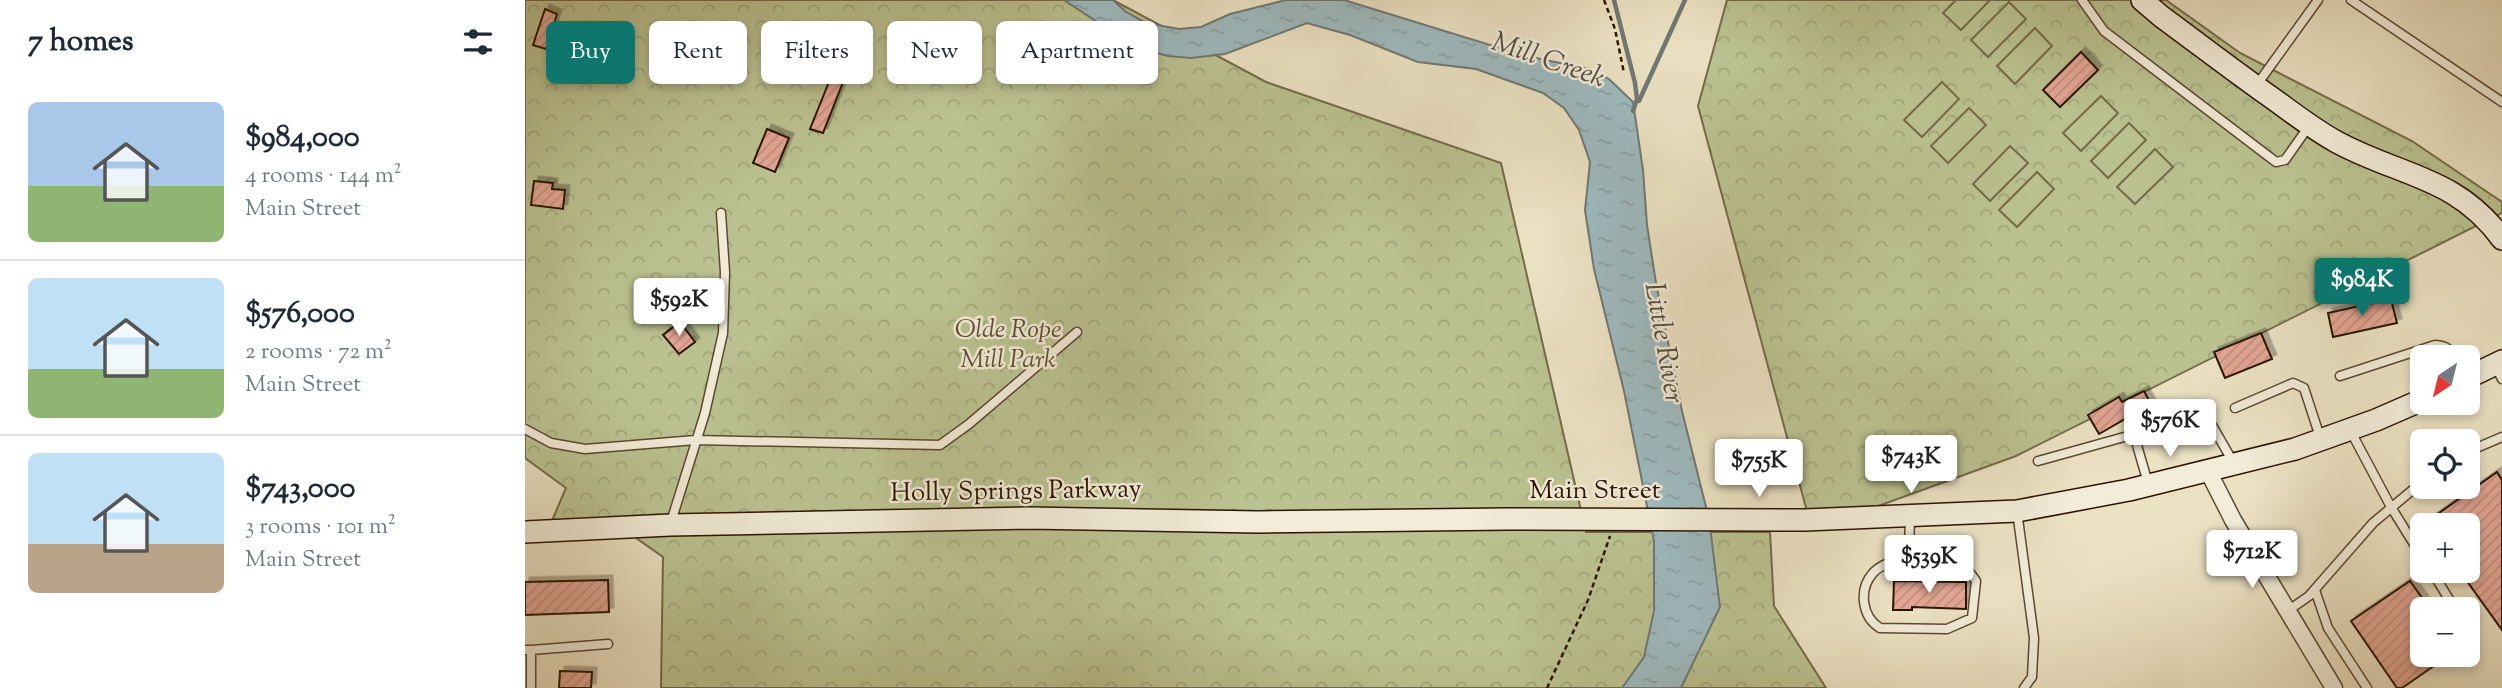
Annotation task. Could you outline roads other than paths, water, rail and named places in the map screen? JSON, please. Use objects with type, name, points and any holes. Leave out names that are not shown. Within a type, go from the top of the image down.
[{"type":"main road","points":[[2142,0],[2310,125],[2366,157],[2440,185],[2465,199],[2488,219],[2502,239]]},
{"type":"main road","points":[[2480,374],[2500,368]]},
{"type":"main road","name":"Main Street","points":[[1508,519],[1805,520],[2017,511],[2149,486],[2235,464],[2321,440],[2410,405]]},
{"type":"main road","name":"Holly Springs Parkway","points":[[525,532],[670,525],[1029,518],[1258,522],[1508,519]]},
{"type":"street","points":[[2209,471],[2233,520],[2334,688]]},
{"type":"lane","points":[[2082,0],[2104,31],[2276,162],[2285,160],[2310,125]]},
{"type":"lane","points":[[2256,86],[2318,0]]},
{"type":"lane","points":[[2351,0],[2502,102]]},
{"type":"lane","points":[[670,525],[696,440],[723,333],[725,272],[721,213]]},
{"type":"lane","points":[[525,429],[551,443],[585,449],[696,440],[940,444],[969,424],[1077,332]]},
{"type":"lane","points":[[2340,376],[2410,353]]},
{"type":"lane","points":[[2235,408],[2293,383],[2298,384],[2304,388],[2321,440]]},
{"type":"lane","points":[[2038,461],[2196,417],[2209,420],[2235,464]]},
{"type":"lane","points":[[2350,430],[2410,538]]},
{"type":"lane","points":[[2134,435],[2149,486]]},
{"type":"lane","points":[[2480,446],[2502,437]]},
{"type":"lane","points":[[2286,612],[2309,596],[2351,546],[2410,492]]},
{"type":"lane","points":[[2017,511],[2034,638],[2032,677],[2024,688]]},
{"type":"lane","points":[[1909,555],[1910,516]]},
{"type":"lane","points":[[1909,555],[1935,570],[1971,574],[1976,581],[1972,618],[1947,629],[1880,628],[1873,624],[1864,606],[1864,587],[1874,572],[1909,555]]},
{"type":"lane","points":[[2315,590],[2328,628],[2367,688]]},
{"type":"lane","points":[[531,688],[528,650],[608,644]]},
{"type":"water","points":[[1064,0],[1113,0],[1126,12],[1142,21],[1096,21]]},
{"type":"water","name":"Mill Creek","points":[[1286,0],[1344,0],[1526,56],[1589,69],[1609,79],[1633,102],[1656,283],[1682,411],[1709,519],[1720,607],[1681,688],[1622,688],[1644,657],[1654,611],[1654,541],[1624,391],[1594,269],[1585,210],[1590,162],[1579,130],[1564,108],[1543,93],[1476,69],[1418,62],[1350,35],[1307,23],[1225,54],[1191,58],[1158,53],[1158,25],[1179,29],[1201,27],[1230,14]]},
{"type":"waterway","name":"Little River","points":[[1614,0],[1635,83],[1637,99],[1633,111]]},
{"type":"waterway","points":[[1639,101],[1685,0]]},
{"type":"park label","name":"Olde Rope Mill Park","points":[[1008,345]]}]
